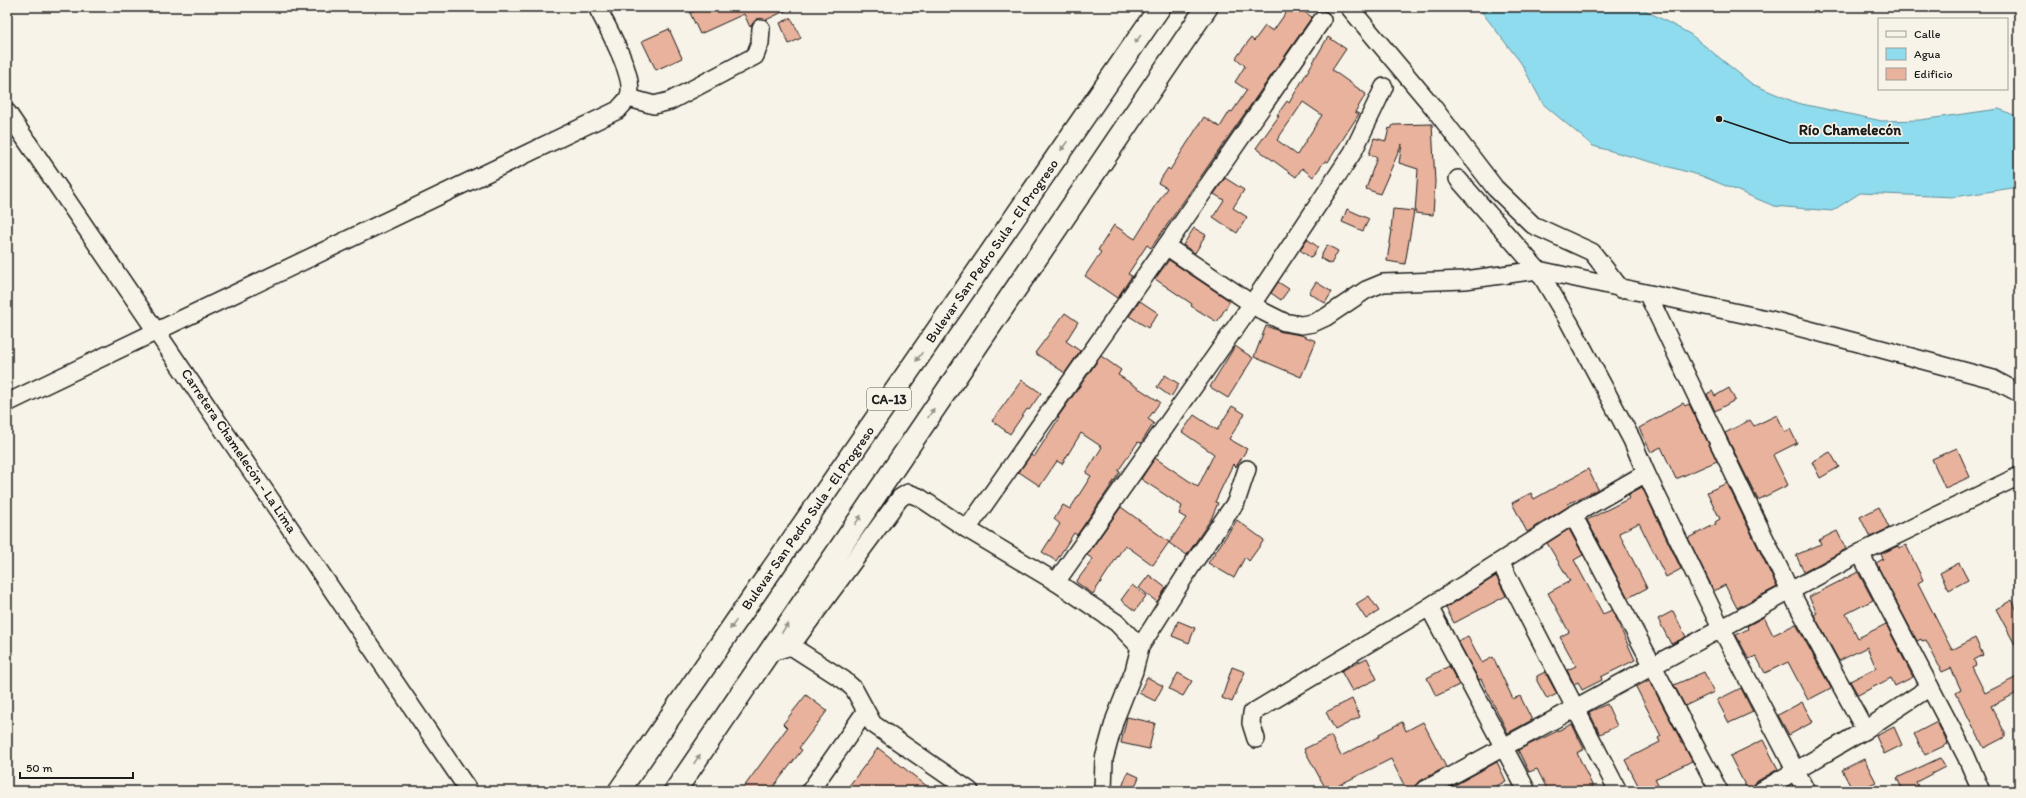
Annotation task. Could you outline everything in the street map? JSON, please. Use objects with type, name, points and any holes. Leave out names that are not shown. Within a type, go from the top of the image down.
[{"type":"main road","name":"Bulevar San Pedro Sula - El Progreso","points":[[619,791],[1160,7]]},
{"type":"main road","name":"CA-13","points":[[675,791],[1207,7]]},
{"type":"street","points":[[7,402],[618,110],[628,98],[629,82],[626,66],[597,7]]},
{"type":"street","points":[[1350,7],[1433,107],[1495,188],[1533,225],[1592,252],[1621,289]]},
{"type":"street","points":[[967,529],[1166,246],[1322,20]]},
{"type":"street","points":[[628,98],[654,105],[670,101],[755,56],[760,43],[761,28]]},
{"type":"street","points":[[1056,582],[1252,304],[1353,152],[1384,86]]},
{"type":"street","name":"Carretera Chamelecón - La Lima","points":[[7,112],[158,331],[469,791]]},
{"type":"street","points":[[1458,179],[1538,270],[1569,322],[1624,426],[1721,628],[1806,791]]},
{"type":"street","points":[[1166,246],[1252,304],[1284,322],[1302,325],[1313,323],[1326,317],[1366,290],[1383,283],[1465,280],[1538,270],[1648,295],[1771,320],[1993,379],[2019,393]]},
{"type":"street","points":[[1648,295],[1790,591],[1865,730]]},
{"type":"street","points":[[1103,791],[1104,759],[1115,719],[1134,671],[1140,647],[1192,565],[1236,502],[1247,469]]},
{"type":"street","points":[[1256,739],[1251,723],[1252,712],[1429,607],[1573,515],[1646,473]]},
{"type":"street","points":[[1423,791],[1860,553],[2019,476]]},
{"type":"street","points":[[768,653],[792,646],[900,498],[908,493],[919,497],[967,529],[1056,582],[1117,623],[1140,647]]},
{"type":"street","points":[[1573,515],[1719,791]]},
{"type":"street","points":[[1860,553],[1966,756],[1981,791]]},
{"type":"street","points":[[1500,562],[1618,791]]},
{"type":"street","points":[[1429,607],[1527,791]]},
{"type":"street","points":[[792,646],[844,680],[856,694],[873,724],[970,791]]},
{"type":"street","points":[[1761,791],[1865,730],[1930,687]]},
{"type":"street","points":[[810,791],[865,712]]},
{"type":"water","points":[[1478,7],[1639,7],[1690,34],[1752,84],[1797,103],[1882,121],[1920,120],[1999,109],[2016,116],[2019,115],[2019,187],[1954,197],[1860,193],[1832,211],[1774,206],[1702,176],[1593,146],[1543,104],[1521,63]]},
{"type":"building","points":[[703,7],[793,7],[766,20],[757,19],[750,27],[744,14],[700,34],[690,13]]},
{"type":"building","points":[[1290,7],[1297,7],[1312,17],[1151,248],[1147,245],[1128,274],[1132,276],[1117,298],[1085,276],[1101,252],[1098,250],[1114,225],[1135,239],[1167,188],[1158,183],[1168,168],[1170,170],[1204,117],[1220,127],[1230,111],[1232,112],[1247,90],[1235,82],[1245,66],[1236,58],[1251,38],[1254,41],[1265,26],[1273,31]]},
{"type":"building","points":[[791,18],[801,38],[789,44],[780,23]]},
{"type":"building","points":[[669,29],[682,58],[656,70],[642,41]]},
{"type":"building","points":[[1328,37],[1346,49],[1332,70],[1366,94],[1355,112],[1359,114],[1328,162],[1325,161],[1313,177],[1302,168],[1296,177],[1256,148],[1279,116],[1277,115],[1287,101],[1289,103]],"holes":[[[1303,102],[1322,115],[1297,155],[1277,140]]]},
{"type":"building","points":[[1432,124],[1435,182],[1433,215],[1415,213],[1418,169],[1399,163],[1402,144],[1380,194],[1366,189],[1377,157],[1369,155],[1374,138],[1386,141],[1389,128],[1391,129],[1393,125]]},
{"type":"building","points":[[1225,178],[1244,190],[1233,208],[1247,217],[1237,233],[1213,217],[1224,200],[1214,194]]},
{"type":"building","points":[[1347,209],[1369,219],[1363,231],[1342,222]]},
{"type":"building","points":[[1393,209],[1414,211],[1405,264],[1387,261],[1392,230]]},
{"type":"building","points":[[1194,228],[1206,235],[1195,253],[1183,245]]},
{"type":"building","points":[[1307,239],[1318,247],[1311,258],[1300,250]]},
{"type":"building","points":[[1327,245],[1338,251],[1331,264],[1320,258]]},
{"type":"building","points":[[1169,260],[1230,301],[1217,322],[1191,306],[1192,304],[1155,279]]},
{"type":"building","points":[[1278,282],[1289,289],[1281,300],[1271,293]]},
{"type":"building","points":[[1316,282],[1332,292],[1325,303],[1309,293]]},
{"type":"building","points":[[1140,301],[1158,313],[1148,328],[1129,316]]},
{"type":"building","points":[[1065,313],[1078,322],[1066,341],[1080,351],[1065,373],[1035,353]]},
{"type":"building","points":[[1266,326],[1282,332],[1301,335],[1316,341],[1301,377],[1254,357]]},
{"type":"building","points":[[1235,346],[1253,358],[1228,398],[1210,387]]},
{"type":"building","points":[[1101,356],[1121,370],[1118,375],[1160,402],[1148,419],[1154,423],[1141,443],[1138,442],[1118,471],[1120,472],[1077,535],[1074,533],[1056,561],[1042,552],[1060,524],[1054,519],[1063,505],[1070,509],[1091,476],[1086,473],[1102,447],[1081,433],[1062,464],[1057,461],[1040,486],[1019,472],[1031,455],[1034,457],[1059,418],[1058,417]]},
{"type":"building","points":[[1165,375],[1179,384],[1171,397],[1157,387]]},
{"type":"building","points":[[1022,380],[1041,393],[1029,410],[1027,409],[1010,434],[992,421]]},
{"type":"building","points":[[1729,388],[1735,400],[1715,411],[1707,394],[1712,391],[1715,396]]},
{"type":"building","points":[[1683,403],[1685,406],[1689,404],[1717,461],[1676,479],[1661,447],[1651,452],[1639,428]]},
{"type":"building","points":[[1232,406],[1245,414],[1229,439],[1247,449],[1236,467],[1233,464],[1215,502],[1218,503],[1211,519],[1187,555],[1169,543],[1186,518],[1179,514],[1182,506],[1141,479],[1155,458],[1198,487],[1214,454],[1182,432],[1194,415],[1217,430]]},
{"type":"building","points":[[1777,415],[1785,432],[1790,429],[1797,443],[1773,455],[1788,485],[1758,500],[1725,433],[1750,420],[1754,426]]},
{"type":"building","points":[[1957,448],[1970,477],[1945,488],[1932,459]]},
{"type":"building","points":[[1830,452],[1839,467],[1820,478],[1812,462]]},
{"type":"building","points":[[1588,469],[1598,489],[1568,504],[1569,506],[1527,532],[1512,503],[1531,493],[1534,499]]},
{"type":"building","points":[[1727,483],[1777,587],[1737,608],[1725,585],[1714,591],[1688,538],[1716,524],[1715,522],[1720,519],[1707,492]]},
{"type":"building","points":[[1642,487],[1681,569],[1666,577],[1639,523],[1619,533],[1647,588],[1628,598],[1587,520],[1630,498],[1628,495]]},
{"type":"building","points":[[1121,507],[1169,542],[1153,565],[1125,545],[1093,594],[1076,582],[1093,559],[1087,555]]},
{"type":"building","points":[[1879,507],[1889,528],[1870,537],[1860,517]]},
{"type":"building","points":[[1237,520],[1264,540],[1249,561],[1245,557],[1234,578],[1208,563]]},
{"type":"building","points":[[1569,529],[1583,555],[1574,560],[1603,614],[1612,610],[1635,660],[1601,677],[1602,680],[1582,690],[1578,682],[1574,684],[1567,670],[1576,666],[1560,637],[1569,632],[1548,593],[1570,581],[1547,543]]},
{"type":"building","points":[[1837,531],[1846,549],[1804,572],[1796,555],[1821,544],[1819,540]]},
{"type":"building","points":[[1906,545],[1923,580],[1918,583],[1952,650],[1975,638],[1983,655],[1974,660],[1976,665],[1972,667],[1985,693],[2019,676],[2019,692],[1991,706],[2005,733],[2005,737],[1984,748],[1956,693],[1961,690],[1951,668],[1942,672],[1926,640],[1922,641],[1921,639],[1917,641],[1876,563],[1883,559],[1881,554],[1898,546],[1899,548]]},
{"type":"building","points":[[1959,563],[1968,580],[1949,590],[1940,573]]},
{"type":"building","points":[[1858,572],[1873,600],[1846,614],[1858,638],[1886,624],[1913,677],[1895,686],[1891,678],[1858,695],[1850,681],[1876,668],[1867,647],[1839,661],[1814,615],[1817,613],[1809,597]]},
{"type":"building","points":[[1149,575],[1166,588],[1157,602],[1139,588]]},
{"type":"building","points":[[1496,576],[1506,596],[1454,623],[1446,608]]},
{"type":"building","points":[[1132,585],[1146,596],[1135,611],[1121,600]]},
{"type":"building","points":[[1369,596],[1379,611],[1366,619],[1356,604]]},
{"type":"building","points":[[2012,600],[2019,614],[2019,652],[1996,609]]},
{"type":"building","points":[[1673,611],[1686,637],[1671,644],[1658,619]]},
{"type":"building","points":[[1764,617],[1773,635],[1796,624],[1831,688],[1808,700],[1788,662],[1765,673],[1756,656],[1749,659],[1736,635],[1748,629],[1747,626]]},
{"type":"building","points":[[1178,621],[1195,628],[1189,643],[1172,636]]},
{"type":"building","points":[[1468,636],[1482,663],[1493,657],[1513,699],[1520,696],[1532,720],[1508,733],[1481,679],[1479,680],[1458,641]]},
{"type":"building","points":[[1367,658],[1377,679],[1352,691],[1341,671]]},
{"type":"building","points":[[1449,666],[1459,685],[1436,696],[1427,678]]},
{"type":"building","points":[[1232,667],[1245,672],[1232,702],[1222,698]]},
{"type":"building","points":[[1545,672],[1557,694],[1547,699],[1537,681],[1537,676]]},
{"type":"building","points":[[1704,672],[1714,692],[1685,706],[1674,685]]},
{"type":"building","points":[[1178,673],[1192,681],[1183,696],[1169,689]]},
{"type":"building","points":[[1147,677],[1163,686],[1155,701],[1139,693]]},
{"type":"building","points":[[1649,680],[1692,761],[1655,779],[1661,791],[1641,791],[1625,760],[1660,742],[1658,738],[1661,736],[1636,687]]},
{"type":"building","points":[[1741,688],[1753,712],[1729,723],[1717,700]]},
{"type":"building","points":[[806,695],[827,711],[799,748],[802,750],[770,791],[741,791],[787,728],[783,724]]},
{"type":"building","points":[[1352,699],[1360,717],[1335,730],[1326,712]]},
{"type":"building","points":[[1802,702],[1813,722],[1789,735],[1778,715]]},
{"type":"building","points":[[1607,704],[1617,726],[1600,734],[1589,712]]},
{"type":"building","points":[[1127,717],[1155,723],[1149,749],[1121,743]]},
{"type":"building","points":[[1402,722],[1406,731],[1423,722],[1446,767],[1418,782],[1414,788],[1407,791],[1391,759],[1327,791],[1304,749],[1331,736],[1341,756],[1380,736],[1379,734]]},
{"type":"building","points":[[1937,722],[1948,744],[1925,755],[1914,734]]},
{"type":"building","points":[[1572,724],[1584,749],[1577,753],[1593,787],[1585,791],[1548,791],[1537,769],[1529,772],[1518,750]]},
{"type":"building","points":[[1894,727],[1902,745],[1884,754],[1876,736]]},
{"type":"building","points":[[1763,740],[1778,769],[1756,782],[1751,791],[1748,791],[1730,756]]},
{"type":"building","points":[[878,748],[899,764],[933,791],[845,791]]},
{"type":"building","points":[[1940,758],[1945,767],[1916,782],[1920,791],[1903,791],[1897,778]]},
{"type":"building","points":[[1864,759],[1876,782],[1857,791],[1853,791],[1842,770]]},
{"type":"building","points":[[1497,762],[1506,781],[1487,791],[1444,791]]},
{"type":"building","points":[[1128,772],[1139,777],[1133,791],[1122,787]]},
{"type":"place","name":"Río Chamelecón","points":[[1719,119]]}]
